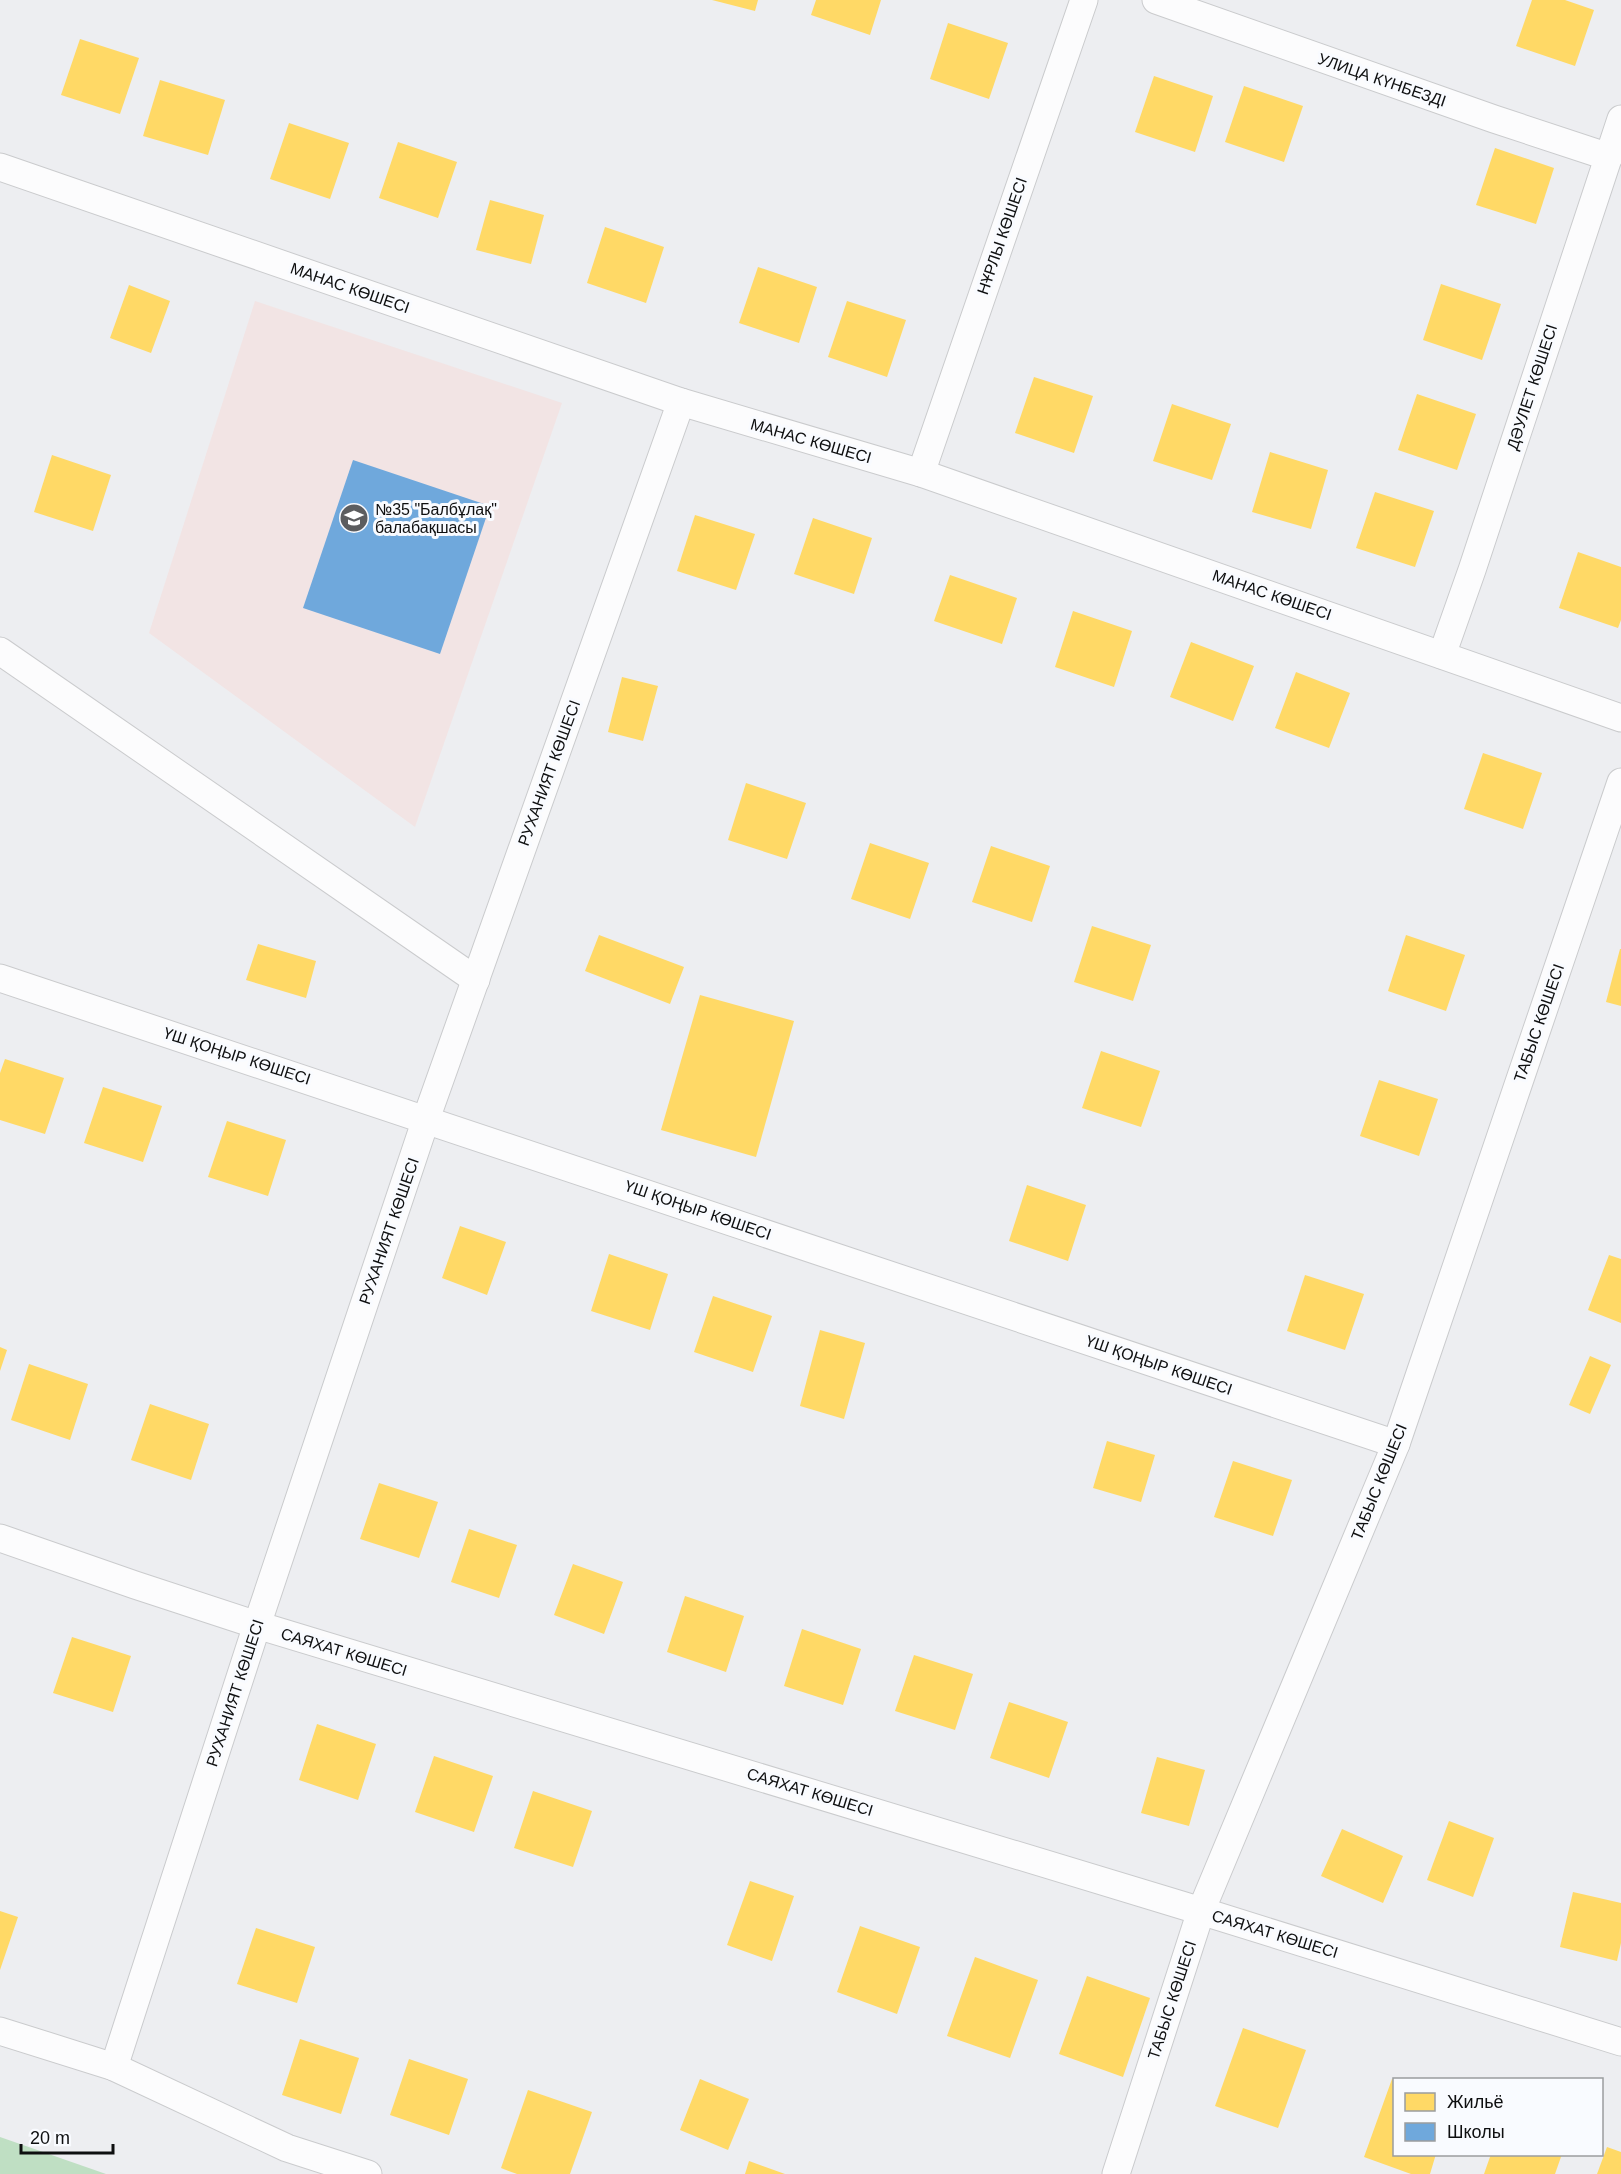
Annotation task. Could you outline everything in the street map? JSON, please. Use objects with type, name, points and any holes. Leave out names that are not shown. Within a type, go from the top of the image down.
[{"type":"street","name":"НҰРЛЫ КӨШЕСІ","points":[[921,473],[1084,0]]},
{"type":"street","name":"УЛИЦА КҮНБЕЗДІ","points":[[1156,0],[1609,157]]},
{"type":"street","name":"ДӘУЛЕТ КӨШЕСІ","points":[[1442,655],[1621,119]]},
{"type":"street","name":"МАНАС КӨШЕСІ","points":[[0,167],[681,402],[921,473],[1621,718]]},
{"type":"street","name":"РУХАНИЯТ КӨШЕСІ","points":[[114,2067],[257,1625],[426,1119],[681,402]]},
{"type":"street","points":[[0,651],[476,980]]},
{"type":"street","name":"ТАБЫС КӨШЕСІ","points":[[1116,2174],[1201,1911],[1396,1444],[1621,782]]},
{"type":"street","name":"ҮШ ҚОҢЫР КӨШЕСІ","points":[[0,978],[1396,1444]]},
{"type":"street","name":"САЯХАТ КӨШЕСІ","points":[[0,1538],[135,1586],[257,1625],[1201,1911],[1621,2042]]},
{"type":"street","points":[[0,2031],[114,2067],[287,2148],[368,2174]]},
{"type":"shaded area","name":"№35 \"Балбұлақ\" балабақшасы","points":[[255,301],[562,403],[415,827],[149,633]]},
{"type":"green space","points":[[0,2137],[106,2174],[0,2174]]},
{"type":"building: Жильё","points":[[712,0],[758,0],[755,11]]},
{"type":"building: Жильё","points":[[816,0],[881,0],[870,35],[811,15]]},
{"type":"building: Жильё","points":[[1532,0],[1565,0],[1594,10],[1575,66],[1516,46]]},
{"type":"building: Жильё","points":[[948,23],[1008,43],[989,99],[930,79]]},
{"type":"building: Жильё","points":[[80,39],[139,58],[120,114],[61,95]]},
{"type":"building: Жильё","points":[[1154,76],[1213,96],[1195,152],[1135,132]]},
{"type":"building: Жильё","points":[[160,80],[225,100],[208,155],[143,136]]},
{"type":"building: Жильё","points":[[1244,86],[1303,106],[1284,162],[1225,142]]},
{"type":"building: Жильё","points":[[289,123],[349,143],[330,199],[270,179]]},
{"type":"building: Жильё","points":[[398,142],[457,162],[438,218],[379,198]]},
{"type":"building: Жильё","points":[[1495,148],[1554,168],[1536,224],[1476,205]]},
{"type":"building: Жильё","points":[[490,200],[544,215],[531,264],[476,250]]},
{"type":"building: Жильё","points":[[605,227],[664,247],[646,303],[587,283]]},
{"type":"building: Жильё","points":[[758,267],[817,287],[799,343],[739,323]]},
{"type":"building: Жильё","points":[[1441,284],[1501,304],[1482,360],[1423,340]]},
{"type":"building: Жильё","points":[[129,285],[170,301],[151,353],[110,338]]},
{"type":"building: Жильё","points":[[847,301],[906,320],[887,377],[828,357]]},
{"type":"building: Жильё","points":[[1034,377],[1093,396],[1074,453],[1015,433]]},
{"type":"building: Жильё","points":[[1417,394],[1476,414],[1457,470],[1398,450]]},
{"type":"building: Жильё","points":[[1172,404],[1231,424],[1212,480],[1153,461]]},
{"type":"building: Жильё","points":[[1270,452],[1328,470],[1311,529],[1252,512]]},
{"type":"building: Жильё","points":[[52,455],[111,475],[93,531],[34,512]]},
{"type":"building: Жильё","points":[[1375,492],[1434,511],[1415,567],[1356,548]]},
{"type":"building: Жильё","points":[[695,515],[755,534],[736,590],[677,571]]},
{"type":"building: Жильё","points":[[813,518],[872,538],[854,594],[794,574]]},
{"type":"building: Жильё","points":[[1578,552],[1621,567],[1621,620],[1618,628],[1559,608]]},
{"type":"building: Жильё","points":[[950,575],[1017,598],[1002,644],[934,621]]},
{"type":"building: Жильё","points":[[1073,611],[1132,631],[1114,687],[1055,667]]},
{"type":"building: Жильё","points":[[1191,642],[1254,666],[1233,721],[1170,697]]},
{"type":"building: Жильё","points":[[1296,672],[1350,693],[1329,748],[1275,728]]},
{"type":"building: Жильё","points":[[622,677],[658,686],[643,741],[608,732]]},
{"type":"building: Жильё","points":[[1483,753],[1542,773],[1523,829],[1464,809]]},
{"type":"building: Жильё","points":[[746,783],[806,803],[787,859],[728,840]]},
{"type":"building: Жильё","points":[[870,843],[929,863],[910,919],[851,899]]},
{"type":"building: Жильё","points":[[991,846],[1050,866],[1032,922],[972,902]]},
{"type":"building: Жильё","points":[[1092,926],[1151,945],[1133,1001],[1074,982]]},
{"type":"building: Жильё","points":[[599,935],[684,967],[670,1004],[585,971]]},
{"type":"building: Жильё","points":[[1406,935],[1465,955],[1446,1011],[1388,991]]},
{"type":"building: Жильё","points":[[258,944],[316,961],[306,998],[246,980]]},
{"type":"building: Жильё","points":[[1621,949],[1621,1006],[1606,1002]]},
{"type":"building: Жильё","points":[[700,995],[794,1021],[756,1157],[661,1130]]},
{"type":"building: Жильё","points":[[1101,1051],[1160,1071],[1141,1127],[1082,1108]]},
{"type":"building: Жильё","points":[[5,1059],[64,1078],[45,1134],[0,1120],[0,1073]]},
{"type":"building: Жильё","points":[[1379,1080],[1438,1099],[1419,1156],[1360,1136]]},
{"type":"building: Жильё","points":[[103,1087],[162,1106],[143,1162],[84,1143]]},
{"type":"building: Жильё","points":[[227,1121],[286,1140],[268,1196],[208,1177]]},
{"type":"building: Жильё","points":[[1027,1185],[1086,1205],[1068,1261],[1009,1241]]},
{"type":"building: Жильё","points":[[460,1226],[506,1242],[487,1295],[442,1278]]},
{"type":"building: Жильё","points":[[609,1254],[668,1274],[650,1330],[591,1311]]},
{"type":"building: Жильё","points":[[1609,1255],[1621,1259],[1621,1323],[1588,1310]]},
{"type":"building: Жильё","points":[[1305,1275],[1364,1294],[1345,1350],[1287,1331]]},
{"type":"building: Жильё","points":[[713,1296],[772,1316],[753,1372],[694,1352]]},
{"type":"building: Жильё","points":[[820,1330],[865,1343],[844,1419],[800,1406]]},
{"type":"building: Жильё","points":[[0,1347],[7,1350],[0,1371]]},
{"type":"building: Жильё","points":[[1590,1356],[1611,1365],[1590,1414],[1569,1405]]},
{"type":"building: Жильё","points":[[29,1364],[88,1384],[70,1440],[11,1420]]},
{"type":"building: Жильё","points":[[150,1404],[209,1424],[191,1480],[131,1460]]},
{"type":"building: Жильё","points":[[1107,1441],[1155,1455],[1141,1502],[1093,1488]]},
{"type":"building: Жильё","points":[[1233,1461],[1292,1480],[1273,1536],[1214,1517]]},
{"type":"building: Жильё","points":[[379,1483],[438,1502],[419,1558],[360,1539]]},
{"type":"building: Жильё","points":[[469,1529],[517,1545],[499,1598],[451,1582]]},
{"type":"building: Жильё","points":[[573,1564],[623,1582],[604,1634],[554,1615]]},
{"type":"building: Жильё","points":[[685,1596],[744,1616],[726,1672],[667,1652]]},
{"type":"building: Жильё","points":[[802,1629],[861,1649],[843,1705],[784,1686]]},
{"type":"building: Жильё","points":[[72,1637],[131,1656],[113,1712],[53,1693]]},
{"type":"building: Жильё","points":[[914,1655],[973,1674],[955,1730],[895,1711]]},
{"type":"building: Жильё","points":[[1009,1702],[1068,1722],[1049,1778],[990,1758]]},
{"type":"building: Жильё","points":[[317,1724],[376,1744],[358,1800],[299,1780]]},
{"type":"building: Жильё","points":[[434,1756],[493,1776],[474,1832],[415,1812]]},
{"type":"building: Жильё","points":[[1157,1757],[1205,1770],[1189,1826],[1141,1813]]},
{"type":"building: Жильё","points":[[533,1791],[592,1811],[573,1867],[514,1848]]},
{"type":"building: Жильё","points":[[1449,1821],[1494,1838],[1473,1897],[1427,1880]]},
{"type":"building: Жильё","points":[[1342,1829],[1403,1856],[1383,1903],[1321,1876]]},
{"type":"building: Жильё","points":[[750,1881],[794,1896],[772,1961],[727,1945]]},
{"type":"building: Жильё","points":[[1573,1892],[1621,1903],[1621,1943],[1617,1961],[1560,1947]]},
{"type":"building: Жильё","points":[[0,1911],[18,1917],[0,1970]]},
{"type":"building: Жильё","points":[[860,1926],[920,1947],[897,2014],[837,1992]]},
{"type":"building: Жильё","points":[[256,1928],[315,1947],[297,2003],[237,1984]]},
{"type":"building: Жильё","points":[[975,1957],[1038,1980],[1010,2058],[947,2036]]},
{"type":"building: Жильё","points":[[1087,1976],[1150,1998],[1123,2077],[1059,2054]]},
{"type":"building: Жильё","points":[[1243,2028],[1306,2050],[1278,2128],[1215,2106]]},
{"type":"building: Жильё","points":[[300,2039],[359,2058],[341,2114],[282,2095]]},
{"type":"building: Жильё","points":[[409,2059],[468,2079],[449,2135],[390,2115]]},
{"type":"building: Жильё","points":[[700,2079],[749,2099],[728,2150],[680,2130]]},
{"type":"building: Жильё","points":[[1392,2079],[1393,2156],[1435,2156],[1430,2174],[1411,2174],[1364,2157]]},
{"type":"building: Жильё","points":[[528,2090],[592,2112],[570,2174],[517,2174],[501,2168]]},
{"type":"building: Жильё","points":[[1607,2147],[1621,2152],[1621,2174],[1597,2174]]},
{"type":"building: Жильё","points":[[1490,2156],[1561,2156],[1555,2174],[1484,2174]]},
{"type":"building: Жильё","points":[[749,2161],[785,2174],[745,2174]]},
{"type":"building: Школы","points":[[353,460],[490,506],[440,654],[303,608]]},
{"type":"place","name":"№35 \"Балбұлақ\" балабақшасы","points":[[354,518]]}]
